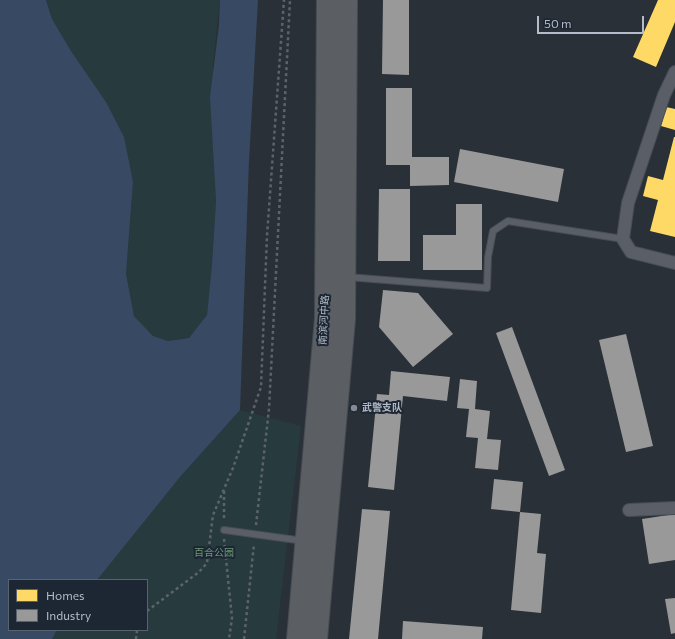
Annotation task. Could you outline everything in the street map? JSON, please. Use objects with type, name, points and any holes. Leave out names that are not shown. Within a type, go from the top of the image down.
[{"type":"highway","name":"南滨河中路","points":[[297,639],[325,318],[327,0]]},
{"type":"highway","name":"南滨河中路","points":[[317,639],[345,319],[347,0]]},
{"type":"street","points":[[675,72],[664,95],[628,203],[624,239],[631,252],[675,263]]},
{"type":"street","points":[[629,510],[675,508]]},
{"type":"lane","points":[[346,277],[487,288],[488,257],[493,231],[508,221],[624,239]]},
{"type":"lane","points":[[224,530],[305,541]]},
{"type":"path","points":[[148,610],[199,572],[207,563],[213,515],[261,387],[267,236],[284,0]]},
{"type":"path","points":[[244,639],[268,409],[290,0]]},
{"type":"path","points":[[224,489],[224,550],[232,618],[229,639]]},
{"type":"green space","points":[[46,0],[220,0],[213,66],[216,201],[212,264],[207,315],[189,338],[168,341],[153,336],[134,316],[126,274],[133,182],[106,102],[71,51],[52,19]]},
{"type":"green space","name":"百合公园","points":[[240,410],[301,426],[276,639],[52,639],[56,631],[148,631],[148,579],[98,579],[180,477]]},
{"type":"water","points":[[0,0],[46,0],[52,19],[71,51],[106,102],[124,137],[133,182],[126,274],[134,316],[153,336],[168,341],[189,338],[207,315],[216,201],[210,97],[219,25],[220,0],[258,0],[249,161],[240,410],[180,477],[98,579],[8,579],[8,631],[56,631],[52,639],[0,639]]},
{"type":"building: Homes","points":[[658,0],[675,0],[675,22],[656,67],[633,57]]},
{"type":"building: Homes","points":[[666,107],[675,109],[675,130],[661,126]]},
{"type":"building: Homes","points":[[674,137],[675,237],[650,231],[658,200],[643,196],[648,176],[663,180]]},
{"type":"building: Industry","points":[[383,0],[409,0],[409,75],[382,74]]},
{"type":"building: Industry","points":[[386,88],[412,88],[412,157],[449,157],[449,185],[410,186],[410,165],[386,165]]},
{"type":"building: Industry","points":[[460,149],[564,169],[558,202],[454,182]]},
{"type":"building: Industry","points":[[379,189],[410,189],[410,261],[378,261]]},
{"type":"building: Industry","points":[[456,204],[482,204],[482,270],[423,270],[423,235],[456,235]]},
{"type":"building: Industry","points":[[383,290],[418,293],[453,334],[413,367],[379,327]]},
{"type":"building: Industry","points":[[512,327],[565,470],[549,476],[496,333]]},
{"type":"building: Industry","points":[[626,334],[653,446],[626,452],[599,340]]},
{"type":"building: Industry","points":[[391,371],[450,377],[447,401],[403,396],[394,490],[368,487],[377,394],[389,395]]},
{"type":"building: Industry","points":[[460,379],[477,381],[475,409],[490,411],[487,439],[501,440],[498,470],[475,468],[478,438],[466,437],[469,409],[457,408]]},
{"type":"building: Industry","points":[[494,479],[523,482],[520,512],[491,509]]},
{"type":"building: Industry","points":[[362,509],[390,511],[378,639],[349,639]]},
{"type":"building: Industry","points":[[520,512],[541,514],[537,553],[546,554],[541,613],[511,610]]},
{"type":"building: Industry","points":[[675,514],[675,560],[649,564],[642,519]]},
{"type":"building: Industry","points":[[675,598],[675,633],[671,634],[665,599]]},
{"type":"building: Industry","points":[[403,621],[483,627],[482,639],[402,639]]},
{"type":"place","name":"武警支队","points":[[354,408]]}]
